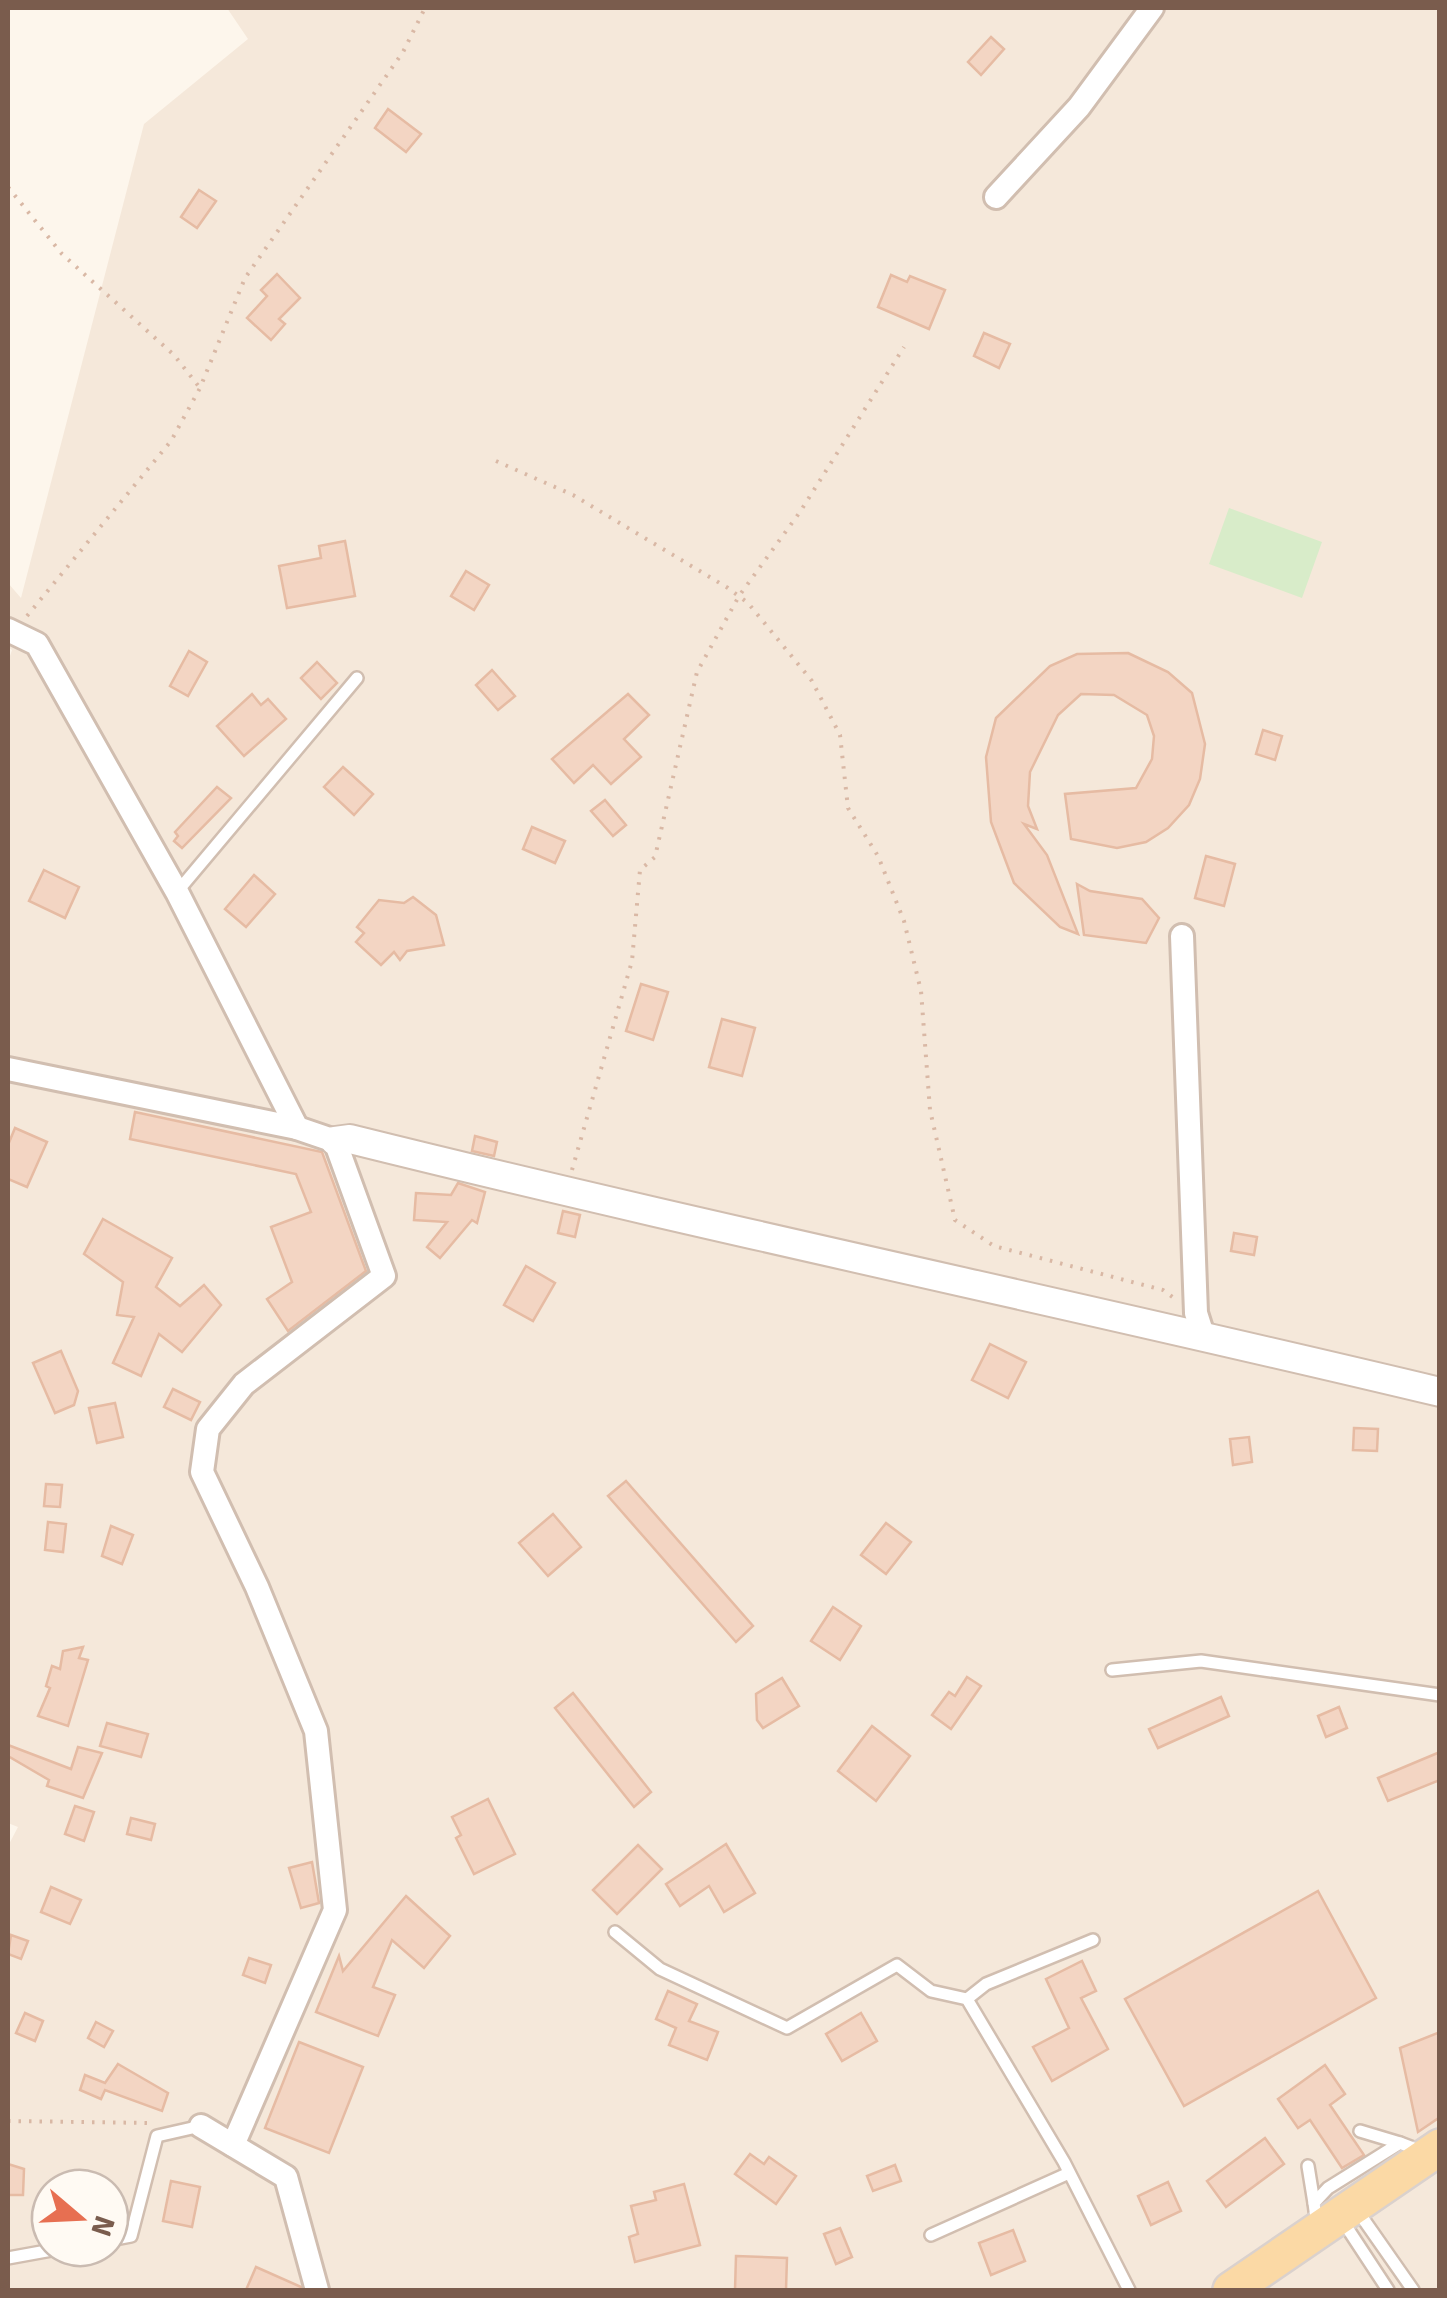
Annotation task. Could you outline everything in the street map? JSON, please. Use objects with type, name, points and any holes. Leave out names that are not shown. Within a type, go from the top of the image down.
[{"type":"main road","points":[[1232,2290],[1423,2148]]},
{"type":"street","points":[[996,196],[1079,106],[1152,8]]},
{"type":"street","points":[[8,630],[37,644],[178,892],[297,1128]]},
{"type":"street","points":[[1182,936],[1200,1324]]},
{"type":"street","points":[[8,1069],[297,1128],[335,1141],[350,1139],[568,1193],[1200,1324],[1440,1392]]},
{"type":"street","points":[[232,2145],[335,1910],[316,1731],[257,1588],[202,1472],[208,1428],[244,1384],[384,1276],[335,1141]]},
{"type":"street","points":[[200,2126],[286,2177],[318,2290]]},
{"type":"lane","points":[[178,892],[357,678]]},
{"type":"lane","points":[[1112,1670],[1202,1661],[1440,1695]]},
{"type":"lane","points":[[615,1932],[660,1968],[787,2028],[897,1965],[931,1991],[967,1999],[1069,2173],[1129,2290]]},
{"type":"lane","points":[[967,1999],[986,1984],[1093,1940]]},
{"type":"lane","points":[[130,2236],[157,2136],[200,2126]]},
{"type":"lane","points":[[1360,2131],[1423,2148]]},
{"type":"lane","points":[[1308,2166],[1332,2214],[1388,2290]]},
{"type":"lane","points":[[931,2235],[1069,2173]]},
{"type":"lane","points":[[1332,2214],[1413,2290]]},
{"type":"path","points":[[37,644],[27,617],[171,440],[200,388],[245,278],[403,52],[425,8]]},
{"type":"path","points":[[8,187],[62,254],[174,355],[200,388]]},
{"type":"path","points":[[568,1193],[575,1150],[632,961],[640,870],[655,857],[697,672],[740,596],[800,512],[904,347]]},
{"type":"path","points":[[496,461],[573,495],[740,596],[812,682],[828,708],[840,735],[848,808],[878,856],[904,921],[921,990],[936,1146],[955,1220],[970,1234],[994,1246],[1163,1290],[1200,1324]]},
{"type":"path","points":[[8,2121],[146,2119],[168,2133]]},
{"type":"shaded area","points":[[227,8],[1439,8],[1439,2290],[8,2290],[8,1846],[18,1827],[8,1823],[8,662],[12,650],[8,647],[8,583],[21,598],[144,124],[248,39]]},
{"type":"green space","points":[[1229,508],[1322,542],[1302,598],[1209,564]]},
{"type":"building","points":[[991,37],[1004,49],[981,75],[968,62]]},
{"type":"building","points":[[388,109],[421,134],[406,152],[375,128]]},
{"type":"building","points":[[199,190],[216,201],[197,228],[181,217]]},
{"type":"building","points":[[277,274],[300,298],[279,319],[285,324],[271,340],[247,318],[267,296],[261,290]]},
{"type":"building","points":[[891,275],[907,282],[910,276],[945,290],[929,329],[878,307]]},
{"type":"building","points":[[984,333],[1010,344],[999,368],[974,356]]},
{"type":"building","points":[[345,541],[355,596],[287,608],[279,566],[321,558],[319,546]]},
{"type":"building","points":[[466,571],[489,585],[474,610],[451,596]]},
{"type":"building","points":[[189,651],[207,662],[188,696],[170,686]]},
{"type":"building","points":[[1128,653],[1168,672],[1192,693],[1205,744],[1200,779],[1189,805],[1168,828],[1146,842],[1117,848],[1071,839],[1065,794],[1136,788],[1152,759],[1154,736],[1147,715],[1114,695],[1081,694],[1058,715],[1030,772],[1028,806],[1037,829],[1024,824],[1047,855],[1078,934],[1060,927],[1014,883],[991,822],[986,757],[996,718],[1050,666],[1077,654]]},
{"type":"building","points":[[317,662],[337,683],[321,699],[301,678]]},
{"type":"building","points":[[492,670],[515,696],[498,710],[476,685]]},
{"type":"building","points":[[252,694],[261,705],[268,699],[286,719],[244,756],[217,726]]},
{"type":"building","points":[[628,694],[649,715],[624,739],[641,757],[611,784],[593,765],[574,783],[552,759]]},
{"type":"building","points":[[1263,730],[1282,736],[1275,760],[1256,754]]},
{"type":"building","points":[[343,767],[373,794],[354,815],[324,787]]},
{"type":"building","points":[[217,787],[231,798],[182,848],[174,841],[178,836],[175,832]]},
{"type":"building","points":[[605,800],[626,825],[613,836],[591,811]]},
{"type":"building","points":[[532,827],[565,841],[555,863],[523,849]]},
{"type":"building","points":[[1206,856],[1235,864],[1224,906],[1195,898]]},
{"type":"building","points":[[44,870],[79,887],[65,918],[29,901]]},
{"type":"building","points":[[254,875],[275,894],[246,927],[225,909]]},
{"type":"building","points":[[1077,884],[1090,891],[1142,899],[1159,918],[1146,943],[1084,935]]},
{"type":"building","points":[[413,897],[436,915],[444,945],[407,951],[400,960],[394,952],[381,965],[356,942],[364,933],[357,927],[379,900],[404,903]]},
{"type":"building","points":[[641,984],[668,992],[653,1040],[626,1031]]},
{"type":"building","points":[[722,1019],[755,1028],[742,1076],[709,1067]]},
{"type":"building","points":[[135,1112],[322,1152],[366,1271],[288,1331],[267,1299],[292,1282],[271,1227],[311,1212],[296,1174],[130,1139]]},
{"type":"building","points":[[15,1128],[47,1142],[27,1187],[8,1179],[8,1145]]},
{"type":"building","points":[[475,1136],[497,1142],[494,1156],[472,1151]]},
{"type":"building","points":[[458,1183],[485,1192],[477,1223],[472,1220],[440,1258],[427,1247],[447,1222],[414,1220],[416,1193],[451,1195]]},
{"type":"building","points":[[563,1211],[580,1215],[575,1237],[558,1233]]},
{"type":"building","points":[[103,1219],[172,1258],[156,1287],[180,1306],[204,1285],[221,1305],[182,1352],[159,1334],[141,1376],[113,1363],[134,1317],[117,1315],[123,1282],[84,1254]]},
{"type":"building","points":[[1234,1233],[1257,1237],[1254,1255],[1231,1251]]},
{"type":"building","points":[[526,1266],[555,1283],[533,1321],[504,1305]]},
{"type":"building","points":[[990,1344],[1026,1362],[1008,1398],[972,1380]]},
{"type":"building","points":[[61,1351],[78,1391],[74,1405],[55,1413],[33,1363]]},
{"type":"building","points":[[173,1389],[200,1402],[191,1420],[164,1407]]},
{"type":"building","points":[[115,1403],[123,1437],[97,1443],[89,1408]]},
{"type":"building","points":[[1354,1428],[1378,1429],[1377,1451],[1353,1450]]},
{"type":"building","points":[[1249,1437],[1252,1462],[1233,1465],[1230,1439]]},
{"type":"building","points":[[626,1481],[753,1626],[736,1642],[608,1496]]},
{"type":"building","points":[[46,1484],[62,1485],[60,1507],[44,1506]]},
{"type":"building","points":[[553,1514],[581,1547],[548,1576],[519,1543]]},
{"type":"building","points":[[48,1522],[66,1524],[63,1552],[45,1550]]},
{"type":"building","points":[[886,1523],[911,1542],[886,1574],[861,1555]]},
{"type":"building","points":[[111,1526],[133,1535],[122,1564],[102,1556]]},
{"type":"building","points":[[833,1607],[861,1626],[840,1660],[811,1641]]},
{"type":"building","points":[[83,1647],[79,1658],[88,1660],[68,1726],[38,1716],[50,1688],[46,1686],[52,1666],[60,1669],[63,1651]]},
{"type":"building","points":[[967,1677],[981,1686],[951,1729],[932,1715],[949,1692],[955,1696]]},
{"type":"building","points":[[782,1678],[799,1706],[763,1728],[757,1720],[756,1694]]},
{"type":"building","points":[[573,1693],[651,1792],[634,1807],[555,1708]]},
{"type":"building","points":[[1221,1697],[1229,1716],[1158,1748],[1149,1729]]},
{"type":"building","points":[[1339,1707],[1347,1728],[1326,1737],[1318,1716]]},
{"type":"building","points":[[107,1723],[148,1734],[141,1757],[100,1746]]},
{"type":"building","points":[[872,1726],[910,1756],[876,1801],[838,1771]]},
{"type":"building","points":[[8,1745],[71,1769],[78,1747],[102,1753],[83,1798],[47,1786],[49,1780],[8,1756]]},
{"type":"building","points":[[1440,1752],[1440,1780],[1388,1801],[1378,1778]]},
{"type":"building","points":[[488,1799],[515,1854],[474,1874],[456,1838],[461,1835],[452,1817]]},
{"type":"building","points":[[75,1806],[94,1812],[84,1841],[65,1834]]},
{"type":"building","points":[[131,1818],[155,1824],[151,1840],[127,1834]]},
{"type":"building","points":[[726,1844],[755,1893],[724,1912],[709,1886],[680,1906],[666,1884]]},
{"type":"building","points":[[638,1845],[662,1869],[617,1914],[593,1890]]},
{"type":"building","points":[[312,1862],[319,1903],[301,1908],[289,1868]]},
{"type":"building","points":[[51,1887],[81,1900],[70,1924],[41,1912]]},
{"type":"building","points":[[1318,1891],[1376,1998],[1184,2106],[1125,1999]]},
{"type":"building","points":[[406,1896],[450,1936],[424,1968],[392,1940],[373,1987],[395,1995],[378,2036],[316,2012],[339,1956],[343,1971]]},
{"type":"building","points":[[11,1935],[28,1941],[21,1959],[8,1954]]},
{"type":"building","points":[[249,1958],[271,1965],[265,1983],[243,1975]]},
{"type":"building","points":[[1082,1961],[1096,1991],[1081,1998],[1108,2049],[1052,2081],[1033,2047],[1069,2028],[1046,1979]]},
{"type":"building","points":[[668,1991],[697,2004],[689,2021],[718,2032],[707,2060],[669,2045],[676,2028],[656,2019]]},
{"type":"building","points":[[25,2013],[43,2021],[35,2041],[16,2033]]},
{"type":"building","points":[[861,2013],[877,2041],[842,2061],[826,2034]]},
{"type":"building","points":[[96,2022],[113,2031],[104,2047],[88,2038]]},
{"type":"building","points":[[1440,2032],[1440,2117],[1418,2132],[1400,2048]]},
{"type":"building","points":[[299,2042],[363,2067],[329,2153],[265,2128]]},
{"type":"building","points":[[118,2064],[168,2093],[162,2111],[105,2090],[101,2099],[80,2090],[85,2075],[105,2083]]},
{"type":"building","points":[[1325,2065],[1345,2094],[1330,2105],[1364,2155],[1342,2168],[1310,2120],[1298,2128],[1278,2099]]},
{"type":"building","points":[[1265,2138],[1284,2164],[1226,2207],[1207,2181]]},
{"type":"building","points":[[750,2154],[764,2164],[769,2157],[796,2176],[776,2204],[735,2174]]},
{"type":"building","points":[[8,2164],[24,2169],[23,2195],[8,2195]]},
{"type":"building","points":[[895,2165],[901,2181],[873,2191],[867,2176]]},
{"type":"building","points":[[171,2181],[200,2187],[192,2227],[163,2221]]},
{"type":"building","points":[[1168,2182],[1181,2211],[1151,2225],[1138,2196]]},
{"type":"building","points":[[684,2184],[700,2245],[635,2262],[629,2237],[638,2234],[631,2206],[656,2200],[654,2192]]},
{"type":"building","points":[[840,2228],[852,2257],[836,2264],[824,2234]]},
{"type":"building","points":[[1013,2230],[1025,2261],[991,2275],[979,2243]]},
{"type":"building","points":[[736,2256],[787,2258],[786,2290],[735,2290]]},
{"type":"building","points":[[256,2267],[301,2287],[302,2290],[246,2290]]}]
